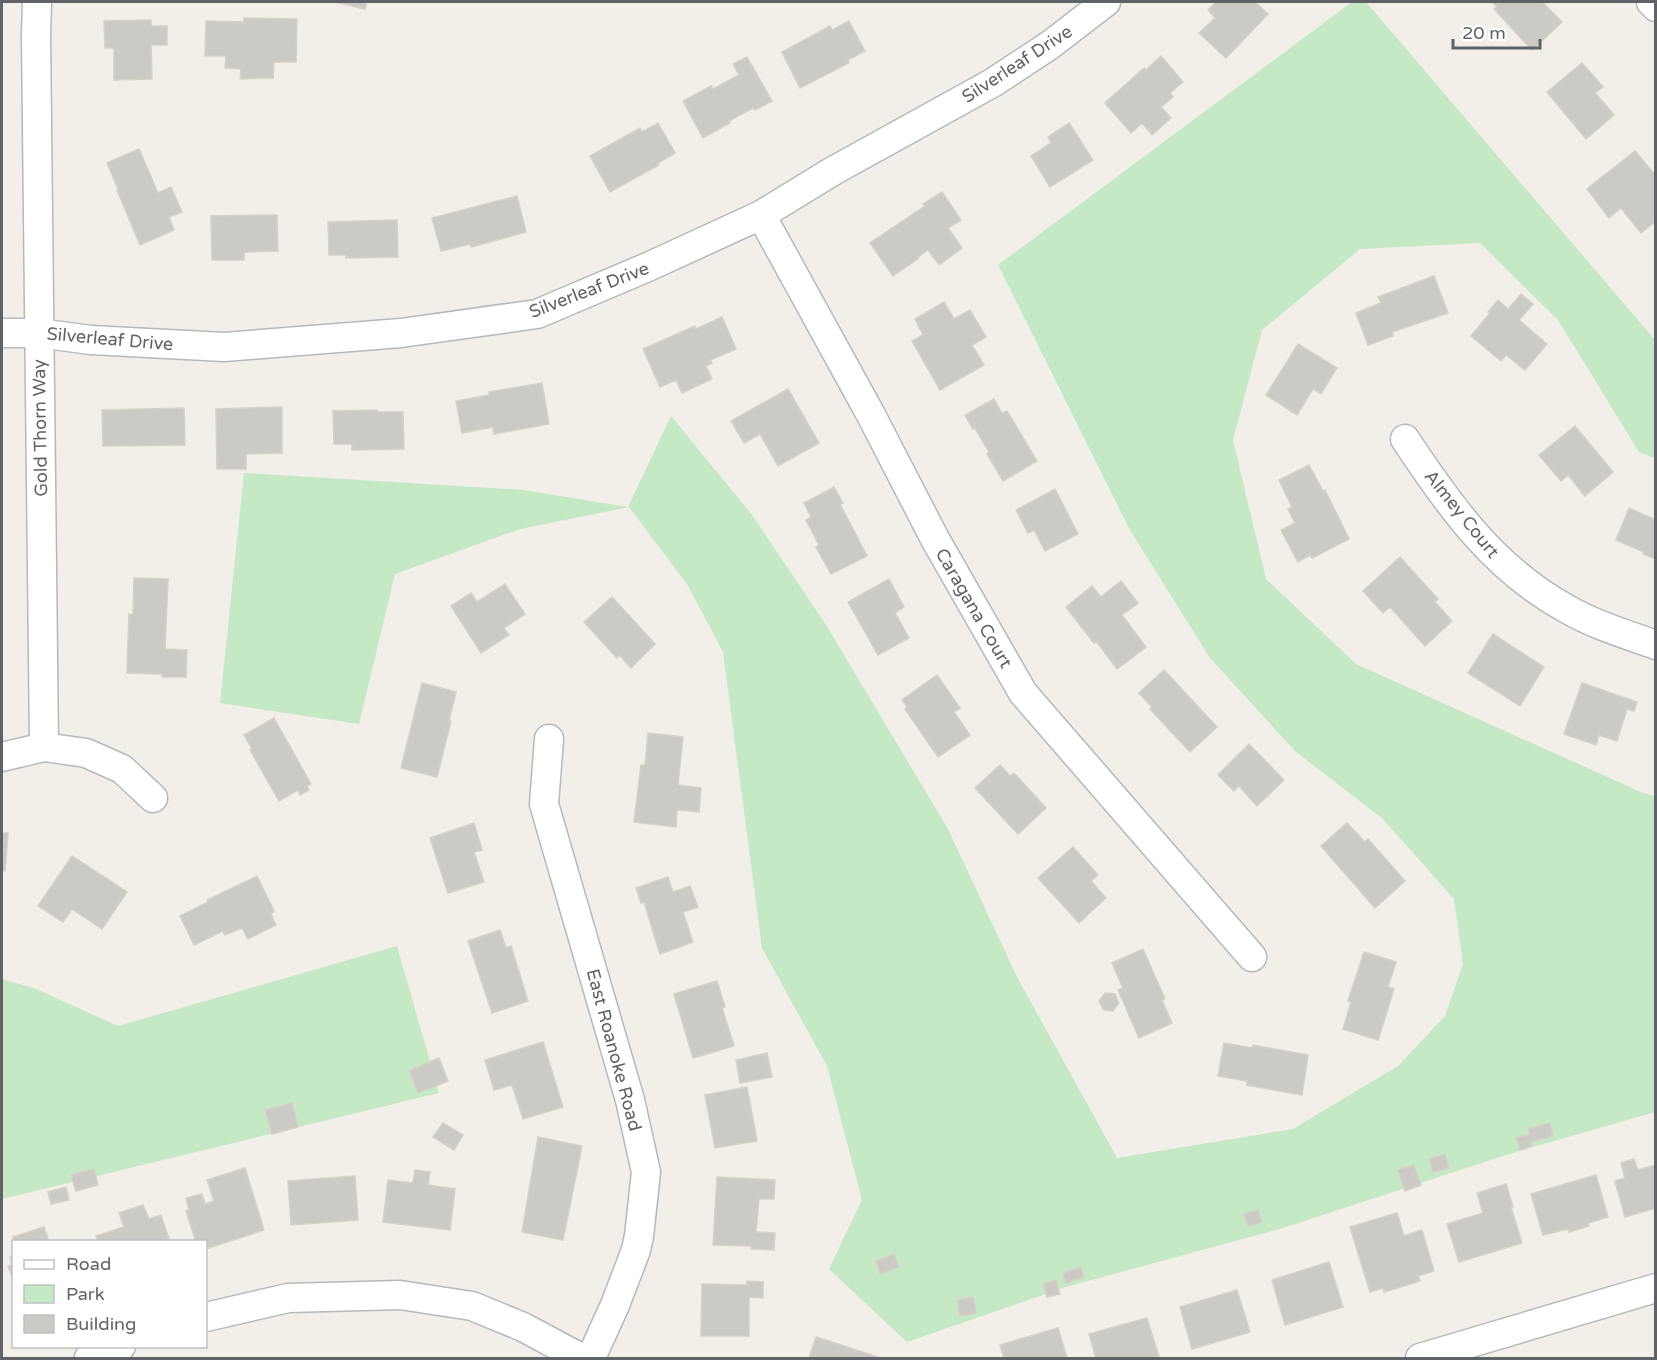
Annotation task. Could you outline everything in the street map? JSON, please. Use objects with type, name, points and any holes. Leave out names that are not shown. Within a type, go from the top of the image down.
[{"type":"street","name":"Gold Thorn Way","points":[[37,2],[38,333],[44,747]]},
{"type":"street","name":"Silverleaf Drive","points":[[2,333],[38,333],[91,340],[224,347],[400,333],[537,314],[761,215],[833,171],[994,82],[1050,45],[1106,2]]},
{"type":"street","points":[[1651,2],[1656,7]]},
{"type":"street","name":"Caragana Court","points":[[761,215],[871,415],[935,539],[1023,693],[1252,957]]},
{"type":"street","name":"Almey Court","points":[[1405,439],[1429,476],[1464,522],[1501,562],[1528,584],[1566,609],[1606,628],[1656,645]]},
{"type":"street","name":"East Roanoke Road","points":[[549,739],[544,804],[630,1100],[646,1172],[636,1250],[591,1359]]},
{"type":"street","points":[[2,757],[44,747],[86,753],[122,769],[153,798]]},
{"type":"street","points":[[1420,1359],[1656,1288]]},
{"type":"street","points":[[207,1317],[288,1298],[400,1295],[472,1306],[523,1327],[581,1359]]},
{"type":"street","points":[[89,1359],[118,1348]]},
{"type":"green space","points":[[1352,2],[1366,2],[1655,340],[1655,458],[1639,452],[1558,320],[1480,243],[1360,249],[1262,330],[1233,440],[1266,579],[1356,664],[1643,793],[1655,796],[1655,1112],[1506,1155],[1283,1228],[1066,1287],[907,1342],[829,1269],[862,1200],[827,1066],[762,948],[723,652],[687,584],[629,507],[520,529],[395,574],[359,724],[220,703],[244,473],[523,490],[628,507],[671,416],[752,515],[828,628],[948,829],[1017,977],[1117,1158],[1293,1129],[1398,1066],[1445,1016],[1463,964],[1454,899],[1383,819],[1295,751],[1210,658],[1130,530],[998,265]]},
{"type":"green space","points":[[397,946],[439,1093],[2,1199],[2,979],[34,988],[118,1026]]},
{"type":"building","points":[[335,2],[367,2],[365,9]]},
{"type":"building","points":[[1216,2],[1255,2],[1268,14],[1226,58],[1199,33],[1215,18],[1208,10]]},
{"type":"building","points":[[1492,2],[1542,2],[1562,22],[1532,50],[1494,9],[1497,7]]},
{"type":"building","points":[[244,18],[297,19],[296,62],[274,62],[273,78],[240,79],[241,69],[225,68],[226,56],[205,56],[206,21],[244,22]]},
{"type":"building","points":[[151,20],[151,26],[167,26],[167,45],[151,45],[152,79],[114,80],[114,48],[105,48],[104,21]]},
{"type":"building","points":[[849,21],[865,51],[848,60],[849,63],[800,88],[782,52],[830,26],[832,30]]},
{"type":"building","points":[[1161,56],[1183,82],[1170,93],[1173,97],[1161,107],[1171,118],[1152,135],[1142,123],[1131,133],[1105,103]]},
{"type":"building","points":[[747,57],[772,101],[755,110],[753,108],[703,138],[683,101],[711,86],[713,89],[739,75],[733,64]]},
{"type":"building","points":[[1582,63],[1603,87],[1595,93],[1614,115],[1586,139],[1547,92]]},
{"type":"building","points":[[658,123],[675,153],[658,163],[659,165],[610,192],[590,156],[640,128],[642,132]]},
{"type":"building","points":[[1069,123],[1093,160],[1050,187],[1031,156],[1051,143],[1048,137]]},
{"type":"building","points":[[139,149],[158,193],[171,187],[182,212],[169,217],[174,230],[140,245],[107,163]]},
{"type":"building","points":[[1635,151],[1656,176],[1656,221],[1641,233],[1621,208],[1609,218],[1587,189]]},
{"type":"building","points":[[942,192],[961,220],[948,228],[962,248],[939,265],[928,250],[893,276],[870,243]]},
{"type":"building","points":[[517,196],[526,232],[471,247],[470,244],[441,251],[432,218]]},
{"type":"building","points":[[277,215],[278,251],[244,252],[244,260],[212,260],[211,216]]},
{"type":"building","points":[[397,220],[398,257],[346,258],[346,255],[329,255],[328,222]]},
{"type":"building","points":[[1434,276],[1448,313],[1392,332],[1393,336],[1368,345],[1356,313],[1381,303],[1378,297]]},
{"type":"building","points":[[1521,294],[1533,304],[1519,320],[1547,344],[1525,370],[1506,355],[1501,361],[1471,336],[1498,300],[1508,309]]},
{"type":"building","points":[[944,302],[954,319],[970,310],[986,337],[972,345],[984,365],[940,390],[912,341],[923,335],[915,319]]},
{"type":"building","points":[[722,317],[736,349],[710,360],[712,363],[706,366],[712,379],[682,393],[676,380],[660,387],[643,349]]},
{"type":"building","points":[[1298,344],[1337,368],[1321,394],[1313,389],[1297,415],[1266,395]]},
{"type":"building","points":[[542,383],[549,424],[494,434],[493,427],[462,433],[456,401],[489,395],[489,392]]},
{"type":"building","points":[[788,389],[819,443],[778,466],[760,434],[744,443],[731,421]]},
{"type":"building","points":[[994,399],[1002,413],[1007,411],[1037,461],[1003,481],[987,454],[989,452],[965,415]]},
{"type":"building","points":[[282,407],[282,453],[246,454],[246,469],[217,469],[216,409]]},
{"type":"building","points":[[184,408],[185,445],[103,446],[102,410]]},
{"type":"building","points":[[377,410],[377,412],[403,412],[404,449],[352,450],[352,444],[334,444],[333,411]]},
{"type":"building","points":[[1575,426],[1613,472],[1585,496],[1568,475],[1561,481],[1539,455]]},
{"type":"building","points":[[1309,465],[1323,491],[1325,490],[1349,539],[1312,558],[1310,555],[1298,562],[1281,530],[1295,523],[1288,509],[1292,507],[1279,480]]},
{"type":"building","points":[[834,487],[843,503],[840,504],[867,556],[831,574],[816,547],[819,545],[806,520],[811,517],[804,503]]},
{"type":"building","points":[[1055,489],[1078,534],[1045,551],[1034,530],[1028,533],[1016,510]]},
{"type":"building","points":[[1629,508],[1656,520],[1656,559],[1616,540]]},
{"type":"building","points":[[1400,557],[1438,599],[1435,602],[1452,621],[1425,646],[1390,607],[1383,613],[1363,591]]},
{"type":"building","points":[[134,578],[168,579],[165,649],[187,650],[186,677],[127,673],[129,614],[133,615]]},
{"type":"building","points":[[889,579],[904,607],[895,613],[909,638],[878,655],[848,602]]},
{"type":"building","points":[[1121,581],[1138,603],[1122,615],[1146,647],[1117,669],[1066,607],[1092,586],[1101,597]]},
{"type":"building","points":[[505,584],[525,614],[504,628],[509,635],[481,653],[451,606],[471,593],[477,602]]},
{"type":"building","points":[[612,597],[655,644],[631,668],[619,655],[617,658],[584,622]]},
{"type":"building","points":[[1493,634],[1544,667],[1520,706],[1468,673]]},
{"type":"building","points":[[1164,670],[1217,727],[1190,752],[1150,709],[1152,707],[1139,693]]},
{"type":"building","points":[[937,675],[960,708],[954,712],[970,735],[938,757],[905,709],[907,707],[902,700]]},
{"type":"building","points":[[422,683],[456,692],[437,777],[401,768]]},
{"type":"building","points":[[1582,683],[1637,702],[1634,711],[1627,709],[1617,741],[1599,735],[1596,745],[1564,734]]},
{"type":"building","points":[[274,718],[311,784],[307,786],[309,790],[300,795],[298,790],[279,801],[244,735]]},
{"type":"building","points":[[648,733],[683,737],[678,785],[701,788],[699,812],[677,810],[676,827],[634,822],[641,765],[645,765]]},
{"type":"building","points":[[1249,744],[1284,780],[1257,806],[1239,786],[1234,791],[1218,775]]},
{"type":"building","points":[[1000,765],[1010,776],[1014,773],[1046,808],[1018,834],[975,788]]},
{"type":"building","points":[[474,823],[482,850],[474,852],[484,882],[448,893],[430,838]]},
{"type":"building","points":[[1347,823],[1365,842],[1368,839],[1405,881],[1375,908],[1321,846]]},
{"type":"building","points":[[2,833],[8,833],[5,871],[2,871]]},
{"type":"building","points":[[1073,847],[1098,875],[1091,881],[1106,898],[1079,923],[1038,878]]},
{"type":"building","points":[[72,856],[127,892],[102,929],[72,909],[63,922],[38,906]]},
{"type":"building","points":[[257,876],[274,911],[271,914],[276,925],[248,939],[242,928],[225,935],[223,931],[194,945],[180,916]]},
{"type":"building","points":[[668,877],[673,892],[690,886],[698,907],[683,912],[693,942],[660,954],[644,902],[641,903],[636,888]]},
{"type":"building","points":[[500,930],[506,948],[511,946],[528,1001],[492,1013],[468,941]]},
{"type":"building","points":[[1143,949],[1165,999],[1162,1000],[1172,1023],[1139,1038],[1118,990],[1123,988],[1112,963]]},
{"type":"building","points":[[1364,952],[1396,962],[1388,987],[1394,989],[1378,1040],[1343,1029],[1351,1002],[1348,1001]]},
{"type":"building","points":[[717,981],[725,1007],[722,1008],[734,1046],[693,1058],[674,994]]},
{"type":"building","points":[[1105,993],[1115,994],[1119,1003],[1113,1011],[1104,1010],[1099,1001]]},
{"type":"building","points":[[543,1042],[563,1107],[523,1119],[512,1085],[494,1090],[485,1060]]},
{"type":"building","points":[[1224,1043],[1252,1048],[1253,1045],[1308,1055],[1302,1095],[1247,1085],[1247,1081],[1218,1076]]},
{"type":"building","points":[[767,1053],[772,1077],[740,1083],[736,1060]]},
{"type":"building","points":[[439,1058],[448,1081],[418,1093],[409,1071]]},
{"type":"building","points":[[747,1087],[757,1141],[715,1148],[705,1095]]},
{"type":"building","points":[[292,1103],[298,1127],[272,1134],[265,1110]]},
{"type":"building","points":[[443,1123],[463,1135],[454,1150],[433,1137]]},
{"type":"building","points":[[1550,1123],[1553,1136],[1531,1142],[1532,1146],[1520,1150],[1516,1138],[1530,1134],[1528,1129]]},
{"type":"building","points":[[538,1137],[582,1146],[563,1240],[522,1232]]},
{"type":"building","points":[[1445,1154],[1449,1168],[1433,1172],[1429,1159]]},
{"type":"building","points":[[1634,1159],[1638,1170],[1656,1165],[1656,1208],[1625,1217],[1615,1181],[1625,1178],[1621,1163]]},
{"type":"building","points":[[1414,1165],[1421,1185],[1405,1191],[1398,1170]]},
{"type":"building","points":[[245,1168],[264,1230],[207,1249],[207,1240],[195,1240],[186,1211],[189,1210],[186,1198],[202,1194],[205,1204],[214,1201],[207,1180]]},
{"type":"building","points":[[94,1169],[98,1185],[76,1191],[71,1175]]},
{"type":"building","points":[[415,1170],[430,1172],[428,1185],[455,1189],[450,1230],[383,1222],[388,1180],[413,1183]]},
{"type":"building","points":[[1596,1175],[1608,1217],[1569,1232],[1568,1229],[1543,1235],[1531,1194]]},
{"type":"building","points":[[355,1176],[358,1220],[291,1225],[288,1181]]},
{"type":"building","points":[[717,1177],[775,1180],[774,1199],[759,1199],[756,1232],[775,1233],[774,1250],[751,1249],[752,1246],[713,1245]]},
{"type":"building","points":[[1506,1184],[1522,1243],[1459,1262],[1447,1224],[1483,1213],[1477,1193]]},
{"type":"building","points":[[66,1187],[69,1200],[51,1204],[48,1192]]},
{"type":"building","points":[[143,1205],[149,1219],[161,1215],[169,1240],[97,1240],[96,1236],[124,1227],[119,1213]]},
{"type":"building","points":[[1258,1210],[1262,1222],[1248,1226],[1244,1214]]},
{"type":"building","points":[[1397,1213],[1404,1236],[1422,1230],[1434,1271],[1418,1276],[1420,1281],[1384,1292],[1383,1288],[1370,1292],[1350,1227]]},
{"type":"building","points":[[44,1227],[48,1240],[14,1240],[13,1237]]},
{"type":"building","points":[[894,1254],[899,1267],[880,1274],[876,1261]]},
{"type":"building","points":[[1329,1262],[1343,1307],[1285,1325],[1272,1280]]},
{"type":"building","points":[[12,1265],[12,1277],[8,1266]]},
{"type":"building","points":[[1081,1267],[1084,1277],[1066,1283],[1063,1273]]},
{"type":"building","points":[[1056,1280],[1060,1294],[1047,1297],[1043,1284]]},
{"type":"building","points":[[747,1281],[763,1282],[763,1298],[749,1297],[749,1336],[701,1336],[702,1284],[747,1285]]},
{"type":"building","points":[[1237,1290],[1250,1332],[1192,1349],[1180,1307]]},
{"type":"building","points":[[973,1297],[976,1313],[960,1316],[957,1300]]},
{"type":"building","points":[[1147,1318],[1159,1357],[1096,1358],[1089,1334]]},
{"type":"building","points":[[1058,1328],[1067,1358],[1004,1358],[1000,1345]]},
{"type":"building","points":[[816,1337],[881,1358],[809,1358]]}]
